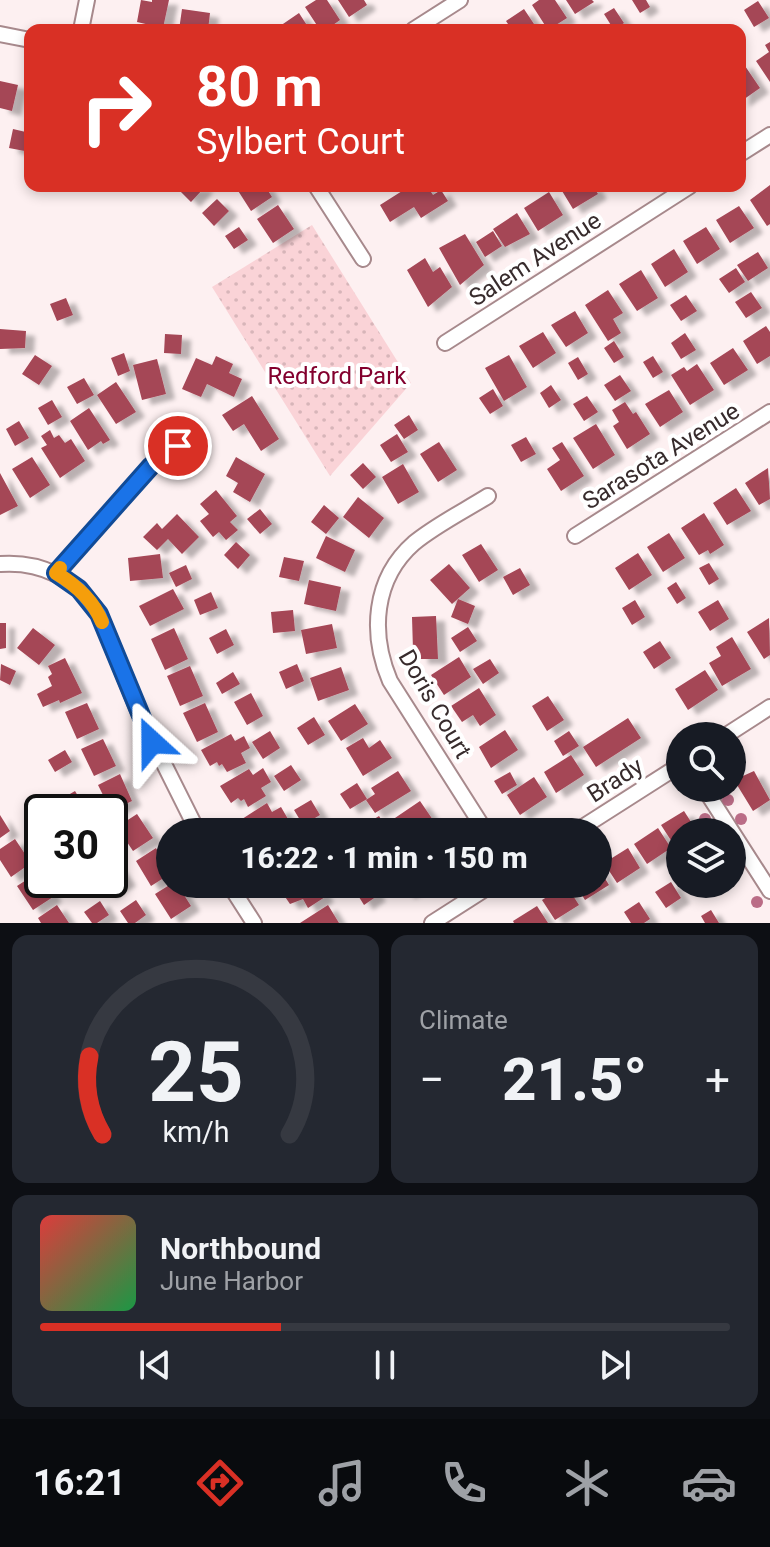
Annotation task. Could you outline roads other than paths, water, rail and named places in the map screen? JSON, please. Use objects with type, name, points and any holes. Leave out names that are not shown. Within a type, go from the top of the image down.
[{"type":"street","points":[[82,24],[87,0]]},
{"type":"street","points":[[422,24],[460,0]]},
{"type":"street","points":[[0,34],[24,39]]},
{"type":"street","points":[[746,150],[770,135]]},
{"type":"street","points":[[320,192],[363,259]]},
{"type":"street","name":"Salem Avenue","points":[[445,343],[681,192]]},
{"type":"street","name":"Sarasota Avenue","points":[[575,536],[770,412]]},
{"type":"street","points":[[56,573],[151,466],[178,446]]},
{"type":"street","name":"Doris Court","points":[[477,818],[390,681],[381,660],[377,613],[382,594],[402,556],[423,537],[488,496]]},
{"type":"street","points":[[0,564],[36,566],[56,573],[79,589],[99,614],[142,720],[191,818]]},
{"type":"street","points":[[746,722],[770,707]]},
{"type":"street","name":"Brady","points":[[597,818],[666,774]]},
{"type":"street","points":[[713,802],[770,891]]},
{"type":"street","points":[[238,898],[254,923]]},
{"type":"street","points":[[432,923],[471,898]]},
{"type":"park label","name":"Redford Park","points":[[337,376]]}]
